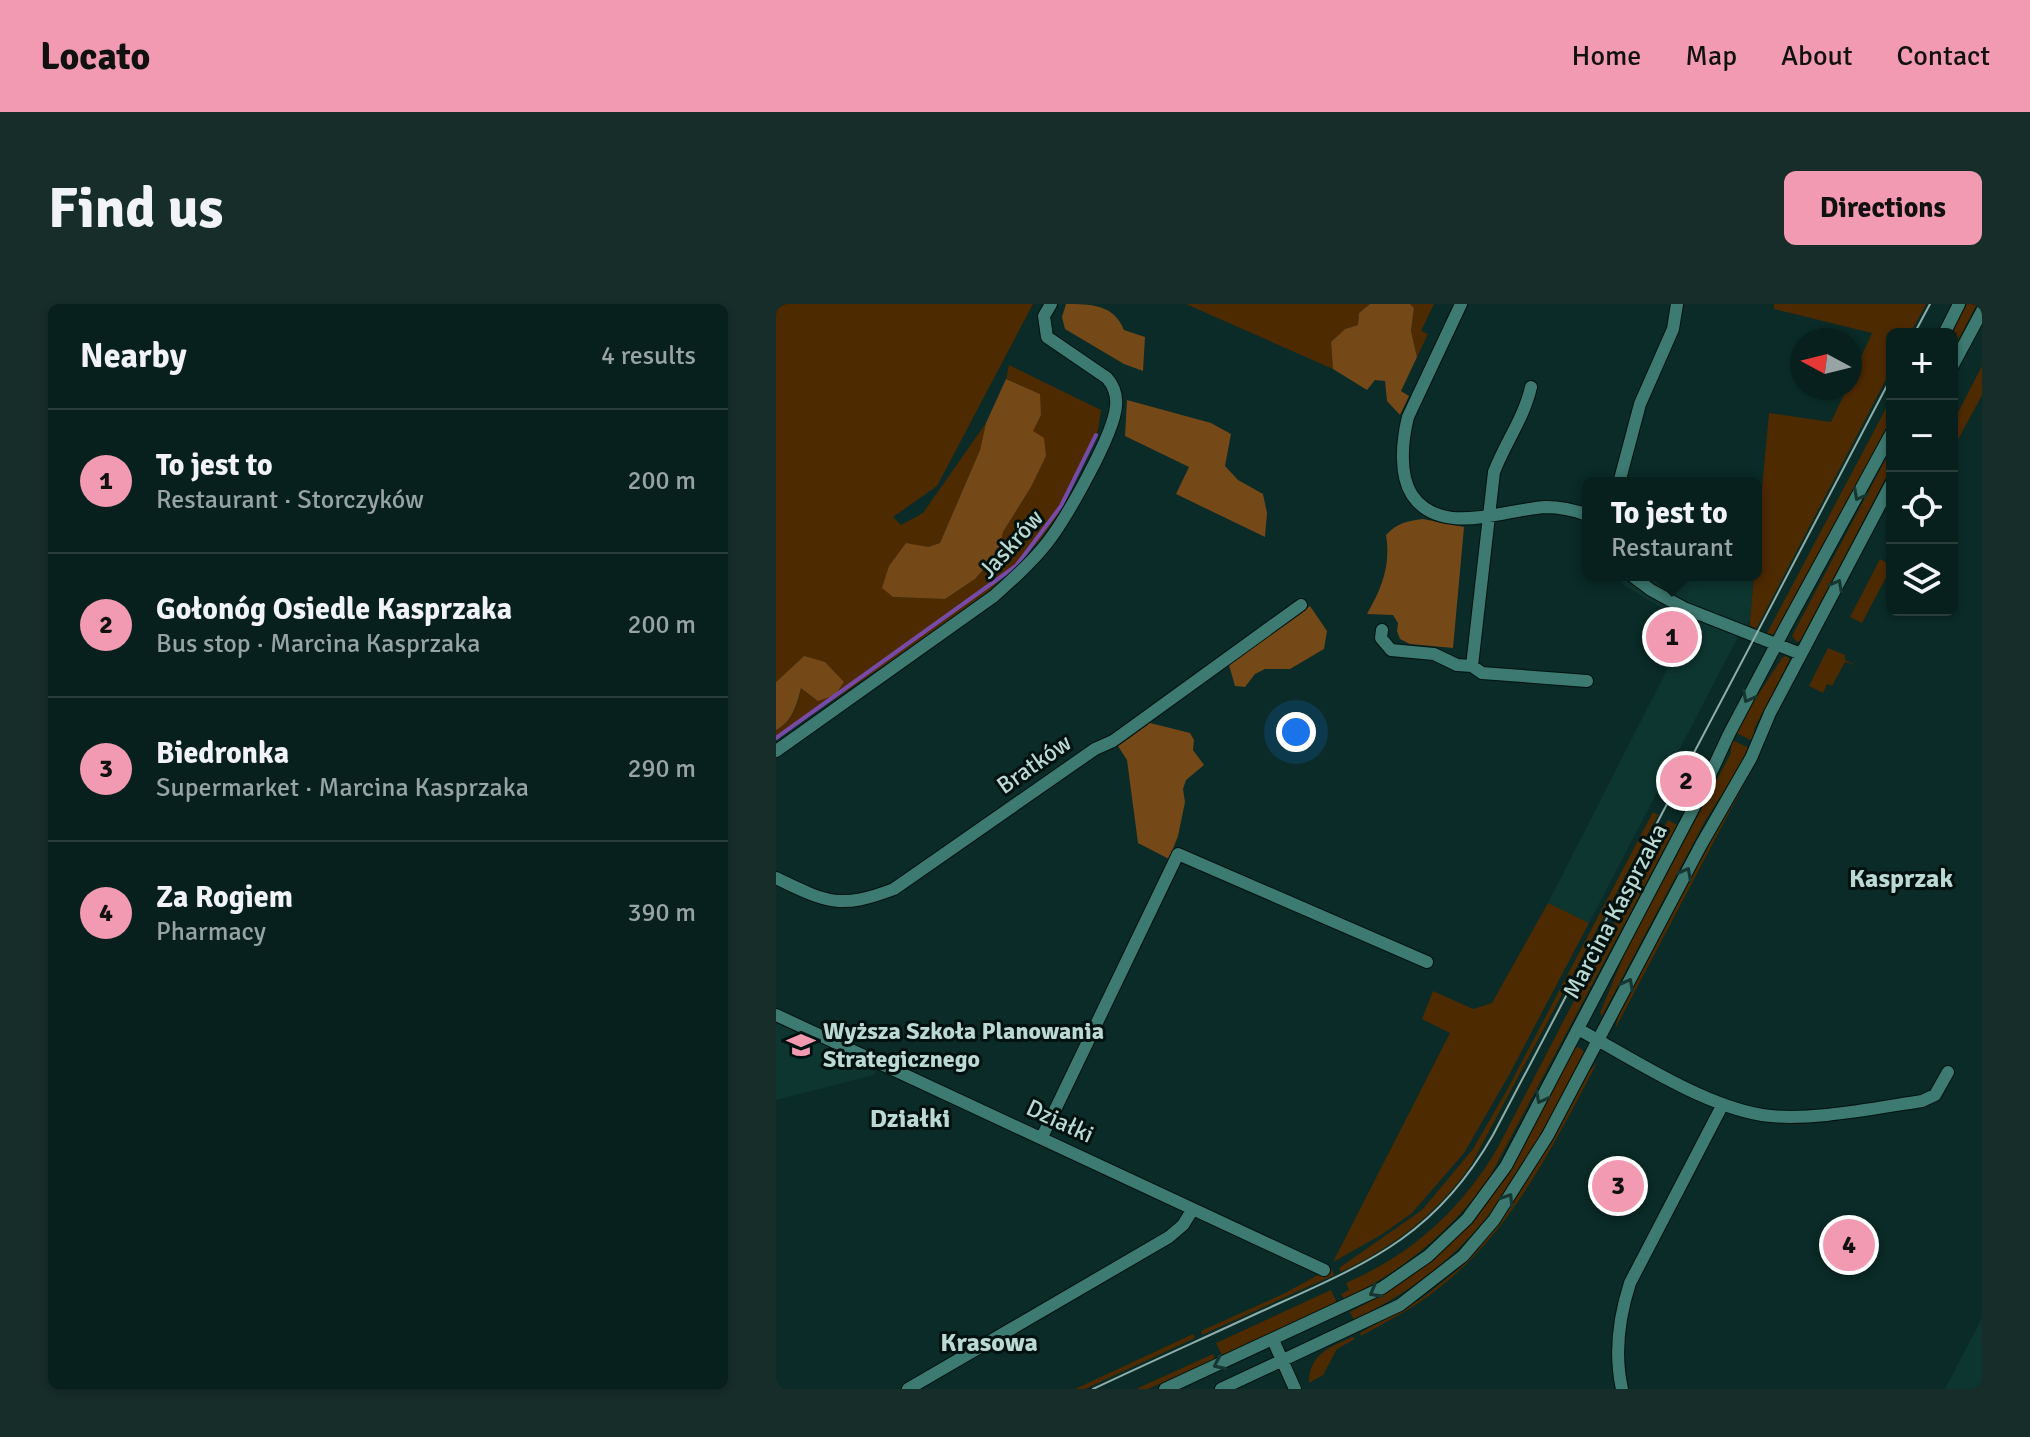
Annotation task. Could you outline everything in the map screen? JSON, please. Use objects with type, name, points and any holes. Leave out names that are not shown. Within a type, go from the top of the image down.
[{"type":"street","name":"Jaskrów","points":[[776,751],[994,596],[1048,542],[1070,508],[1115,415],[1116,396],[1107,378],[1047,337],[1044,316],[1051,304]]},
{"type":"street","points":[[1461,304],[1408,417],[1404,432],[1404,470],[1409,491],[1425,509],[1457,518],[1547,507],[1582,513]]},
{"type":"street","points":[[1621,477],[1640,404],[1673,329],[1677,304]]},
{"type":"street","points":[[1947,328],[1959,304]]},
{"type":"street","points":[[1958,356],[1982,311]]},
{"type":"street","points":[[1472,666],[1494,472],[1524,412],[1531,387]]},
{"type":"street","name":"Marcina Kasprzaka","points":[[1165,1389],[1351,1304],[1393,1281],[1428,1256],[1459,1228],[1506,1166],[1702,792],[1729,734],[1886,443]]},
{"type":"street","name":"Marcina Kasprzaka","points":[[1221,1389],[1390,1311],[1426,1287],[1463,1256],[1494,1220],[1533,1159],[1751,758],[1770,713],[1886,493]]},
{"type":"street","points":[[1640,581],[1672,602],[1801,654]]},
{"type":"street","name":"Bratków","points":[[776,878],[816,897],[839,902],[861,900],[894,889],[1095,749],[1113,741],[1301,605]]},
{"type":"street","points":[[1382,630],[1381,638],[1391,650],[1434,654],[1488,674],[1587,681]]},
{"type":"street","points":[[1042,1137],[1178,854],[1427,962]]},
{"type":"street","name":"Działki","points":[[776,1015],[1324,1270]]},
{"type":"street","name":"Marcina Kasprzaka","points":[[1578,1029],[1598,1040]]},
{"type":"street","points":[[1598,1040],[1723,1104],[1751,1113],[1781,1117],[1929,1099],[1935,1095],[1948,1072]]},
{"type":"street","points":[[1622,1389],[1619,1333],[1630,1283],[1723,1104]]},
{"type":"street","points":[[908,1389],[1169,1237],[1183,1225],[1193,1209]]},
{"type":"street","points":[[1273,1340],[1295,1389]]},
{"type":"shaded area","points":[[776,304],[1033,304],[937,486],[893,517],[901,525],[923,513],[986,423],[980,450],[940,543],[928,547],[893,597],[945,599],[975,579],[998,553],[1003,532],[1031,487],[1045,456],[1032,432],[1040,394],[1006,379],[1009,365],[1101,410],[1098,430],[1058,515],[1039,541],[979,601],[776,739],[776,730],[785,724],[796,708],[804,656],[776,682]]},
{"type":"shaded area","points":[[1066,304],[1084,304],[1108,310],[1120,321],[1124,330],[1145,337],[1143,371],[1124,364],[1065,329],[1062,317]]},
{"type":"shaded area","points":[[1186,304],[1370,304],[1359,313],[1358,325],[1345,329],[1331,342],[1333,369]]},
{"type":"shaded area","points":[[1370,304],[1410,304],[1414,308],[1411,331],[1417,357],[1401,391],[1409,396],[1400,415],[1387,401],[1385,381],[1375,380],[1367,390],[1333,369],[1331,342],[1345,329],[1358,325],[1359,313]]},
{"type":"shaded area","points":[[1410,304],[1434,304],[1421,331],[1428,334],[1417,357],[1411,331],[1414,308]]},
{"type":"shaded area","points":[[1774,304],[1926,304],[1913,328],[1886,328],[1886,380],[1756,629],[1750,625],[1750,620],[1754,581],[1762,581],[1762,489],[1769,413],[1831,422],[1841,400],[1862,400],[1862,355],[1872,333],[1862,328],[1774,309]]},
{"type":"shaded area","points":[[1967,304],[1977,304],[1958,340],[1958,328],[1954,328]]},
{"type":"shaded area","points":[[1982,366],[1982,395],[1958,440],[1958,412]]},
{"type":"shaded area","points":[[1006,379],[1040,394],[1041,415],[1033,431],[1044,438],[1046,456],[1003,532],[998,553],[975,579],[945,599],[893,597],[882,588],[889,566],[906,543],[928,547],[940,543]]},
{"type":"shaded area","points":[[1127,400],[1211,423],[1231,434],[1225,466],[1238,480],[1263,494],[1267,513],[1265,537],[1176,494],[1189,467],[1125,436]]},
{"type":"shaded area","points":[[1886,408],[1886,428],[1778,633],[1767,633]]},
{"type":"shaded area","points":[[1886,458],[1886,477],[1801,640],[1797,642],[1792,636]]},
{"type":"shaded area","points":[[1423,519],[1464,527],[1453,648],[1410,644],[1400,639],[1398,623],[1393,615],[1367,614],[1384,576],[1386,535],[1403,523]]},
{"type":"shaded area","points":[[1880,559],[1886,562],[1886,577],[1862,623],[1850,617]]},
{"type":"shaded area","points":[[1621,581],[1753,581],[1750,620],[1737,639],[1589,923],[1548,903],[1676,652],[1657,643],[1672,614]]},
{"type":"shaded area","points":[[1310,606],[1327,631],[1324,649],[1290,669],[1265,669],[1255,674],[1245,687],[1235,686],[1229,665]]},
{"type":"shaded area","points":[[1828,648],[1845,655],[1845,660],[1856,665],[1845,662],[1832,686],[1827,684],[1823,693],[1809,686]]},
{"type":"shaded area","points":[[804,656],[825,662],[844,682],[835,695],[818,701],[801,688],[790,718],[776,730],[776,682]]},
{"type":"shaded area","points":[[1785,656],[1789,662],[1754,729],[1755,742],[1734,732],[1782,658]]},
{"type":"shaded area","points":[[1150,723],[1190,733],[1194,740],[1193,750],[1204,765],[1186,780],[1178,836],[1169,859],[1138,843],[1127,760],[1118,746]]},
{"type":"shaded area","points":[[1730,739],[1751,749],[1705,821],[1602,1016],[1600,1013],[1625,953],[1731,753]]},
{"type":"shaded area","points":[[1757,753],[1760,754],[1615,1029],[1618,1017]]},
{"type":"shaded area","points":[[1653,812],[1658,815],[1471,1165],[1429,1214],[1396,1240],[1341,1272],[1339,1268],[1422,1210],[1473,1149]]},
{"type":"shaded area","points":[[1668,820],[1677,825],[1487,1182],[1423,1250],[1386,1276],[1344,1299],[1341,1294],[1349,1290],[1346,1283],[1370,1272],[1413,1244],[1451,1211],[1483,1171]]},
{"type":"shaded area","points":[[1548,903],[1589,923],[1464,1153],[1412,1213],[1333,1262],[1450,1033],[1422,1019],[1433,991],[1473,1009],[1492,1003]]},
{"type":"shaded area","name":"Wyższa Szkoła Planowania Strategicznego","points":[[776,1023],[876,1068],[874,1075],[776,1100]]},
{"type":"shaded area","points":[[1579,1047],[1584,1052],[1561,1096],[1494,1208],[1468,1239],[1436,1268],[1399,1295],[1354,1320],[1350,1312],[1395,1287],[1431,1260],[1462,1232],[1488,1201],[1531,1132],[1575,1048]]},
{"type":"shaded area","points":[[1597,1063],[1528,1186],[1486,1242],[1462,1268],[1435,1291],[1361,1336],[1360,1333],[1421,1299],[1477,1251],[1553,1140],[1590,1070]]},
{"type":"shaded area","points":[[1331,1268],[1334,1275],[1202,1335],[1201,1331],[1283,1294]]},
{"type":"shaded area","points":[[1331,1290],[1337,1303],[1222,1355],[1216,1343]]},
{"type":"shaded area","points":[[1982,1318],[1982,1389],[1945,1389]]},
{"type":"shaded area","points":[[1193,1334],[1195,1338],[1085,1389],[1075,1389]]},
{"type":"shaded area","points":[[1353,1337],[1355,1339],[1337,1349],[1323,1375],[1309,1383],[1317,1358],[1329,1348]]},
{"type":"shaded area","points":[[1213,1354],[1215,1359],[1148,1389],[1136,1389]]},
{"type":"waterway","points":[[776,738],[1016,566],[1061,506],[1096,435]]},
{"type":"tram line","points":[[1917,328],[1930,304]]},
{"type":"tram line","points":[[1093,1389],[1363,1263],[1421,1224],[1470,1171],[1493,1135],[1886,387]]},
{"type":"place","name":"To jest to","points":[[1672,637]]},
{"type":"place","name":"Gołonóg Osiedle Kasprzaka","points":[[1686,781]]},
{"type":"place","name":"Wyższa Szkoła Planowania Strategicznego","points":[[801,1045]]},
{"type":"place","name":"Biedronka","points":[[1618,1186]]},
{"type":"place","name":"Za Rogiem","points":[[1849,1245]]},
{"type":"district","name":"Kasprzak","points":[[1901,878]]},
{"type":"district","name":"Działki","points":[[910,1118]]},
{"type":"district","name":"Krasowa","points":[[989,1342]]}]
